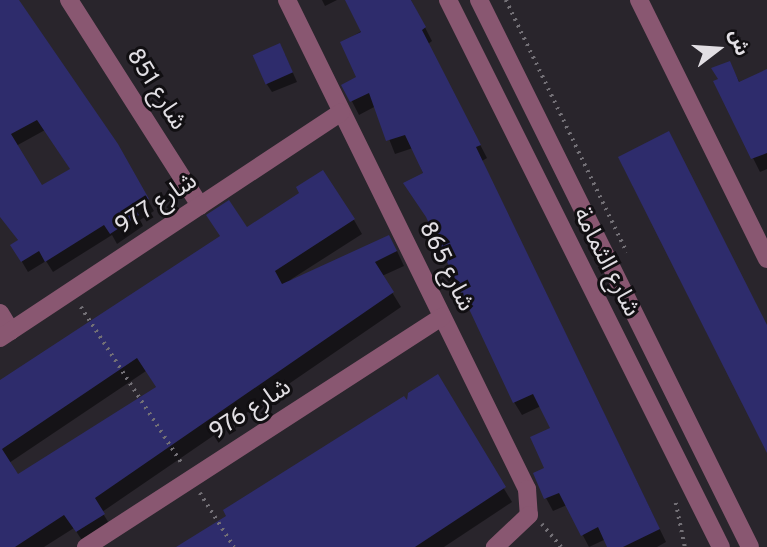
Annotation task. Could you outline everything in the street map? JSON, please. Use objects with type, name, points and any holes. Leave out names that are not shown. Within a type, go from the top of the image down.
[{"type":"street","name":"شارع 851","points":[[69,0],[200,206]]},
{"type":"street","name":"شارع 865","points":[[287,0],[527,489],[529,515]]},
{"type":"street","name":"شارع الثمامة","points":[[448,0],[721,547]]},
{"type":"street","name":"شارع الثمامة","points":[[479,0],[750,547]]},
{"type":"street","points":[[639,0],[767,259]]},
{"type":"street","name":"شارع 977","points":[[6,334],[341,112]]},
{"type":"street","points":[[0,313],[6,334]]},
{"type":"street","name":"شارع 976","points":[[86,547],[442,317]]},
{"type":"street","points":[[704,547],[705,514]]},
{"type":"street","points":[[495,547],[529,515]]},
{"type":"path","points":[[71,291],[234,547]]},
{"type":"path","points":[[529,515],[561,547]]},
{"type":"building","points":[[0,0],[19,0],[118,144],[149,199],[135,209],[139,215],[110,234],[104,225],[45,262],[39,251],[21,262],[10,245],[18,240],[0,217]],"holes":[[[37,120],[70,169],[42,185],[11,134]]]},
{"type":"building","points":[[345,0],[411,0],[426,27],[422,30],[481,145],[476,147],[660,529],[623,547],[607,547],[598,527],[581,536],[559,493],[544,499],[533,473],[544,468],[530,437],[550,428],[533,394],[513,403],[426,217],[403,183],[423,173],[405,135],[386,141],[369,93],[350,102],[341,85],[356,77],[340,42],[361,32]]},
{"type":"building","points":[[280,43],[293,72],[266,84],[253,55]]},
{"type":"building","points":[[730,61],[739,82],[767,69],[767,153],[751,159],[713,81],[718,79],[711,68]]},
{"type":"building","points":[[669,131],[767,325],[767,453],[618,157]]},
{"type":"building","points":[[323,170],[355,219],[275,271],[282,284],[389,235],[397,251],[375,262],[394,292],[95,498],[105,514],[76,532],[64,515],[15,547],[0,547],[0,380],[220,236],[206,215],[229,200],[247,227],[299,193],[296,187]],"holes":[[[137,358],[156,387],[18,474],[2,449]]]},
{"type":"building","points":[[438,374],[506,487],[415,547],[176,547],[226,516],[223,510],[404,396],[407,400],[408,393]]}]
